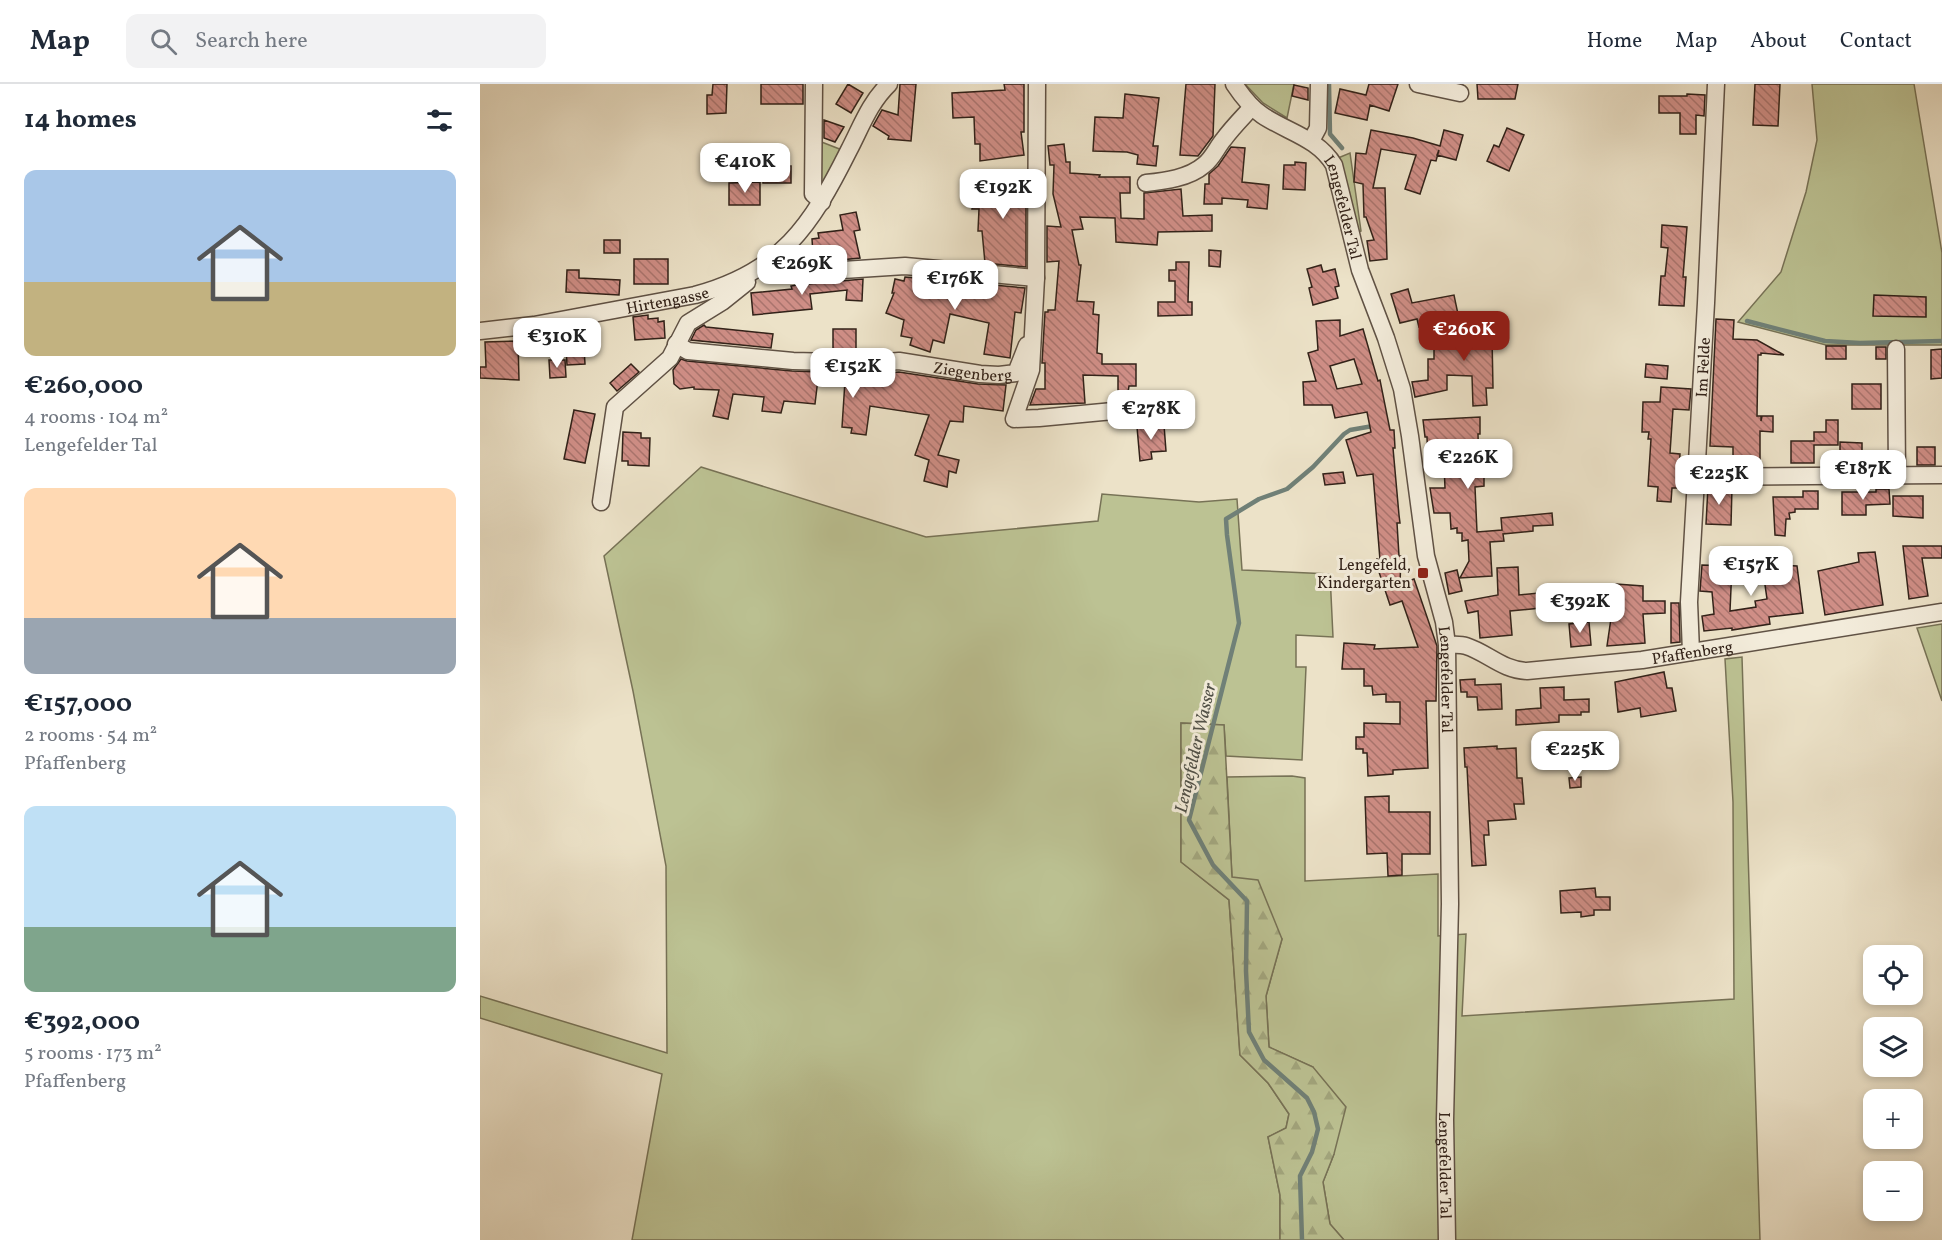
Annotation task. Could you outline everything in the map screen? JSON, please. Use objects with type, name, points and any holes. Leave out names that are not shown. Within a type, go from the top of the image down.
[{"type":"street","points":[[814,84],[813,194],[822,202]]},
{"type":"street","name":"Hirtengasse","points":[[480,331],[534,325],[695,295],[724,286],[755,272],[779,255],[797,236],[822,202],[873,103],[889,84]]},
{"type":"street","name":"Ziegenberg","points":[[1037,84],[1036,278],[1031,336],[1031,370],[1014,419],[1145,408]]},
{"type":"street","name":"Lengefelder Tal","points":[[1234,84],[1252,107],[1265,117],[1311,141],[1334,165],[1358,261],[1386,338],[1401,390],[1411,444],[1426,556],[1444,622],[1447,645],[1450,904],[1445,1120],[1447,1240]]},
{"type":"street","name":"Lengefelder Tal","points":[[1311,141],[1318,129],[1319,84]]},
{"type":"street","points":[[1418,84],[1460,93]]},
{"type":"street","name":"Im Felde","points":[[1691,652],[1689,602],[1716,84]]},
{"type":"street","points":[[1146,183],[1163,182],[1202,167],[1252,107]]},
{"type":"street","points":[[779,255],[793,273],[799,275],[905,266],[1036,278]]},
{"type":"street","points":[[601,502],[615,407],[670,358],[688,323],[742,288],[755,272]]},
{"type":"street","name":"Ziegenberg","points":[[676,344],[688,351],[793,361],[876,363],[899,361],[999,375],[1016,373],[1031,336]]},
{"type":"street","points":[[1896,349],[1897,475]]},
{"type":"street","points":[[1696,477],[1942,475]]},
{"type":"street","name":"Pfaffenberg","points":[[1447,645],[1467,646],[1501,665],[1527,671],[1628,662],[1942,612]]},
{"type":"green space","points":[[1245,84],[1294,84],[1287,118],[1263,103]]},
{"type":"green space","points":[[1812,84],[1914,84],[1942,253],[1942,345],[1826,345],[1738,322],[1781,272],[1806,192],[1817,140]]},
{"type":"green space","points":[[819,141],[842,150],[822,186],[819,180]]},
{"type":"green space","points":[[1350,153],[1361,231],[1356,233],[1338,158]]},
{"type":"green space","points":[[701,467],[926,537],[1098,521],[1102,494],[1199,502],[1237,499],[1242,570],[1330,574],[1333,637],[1296,635],[1296,667],[1306,667],[1302,760],[1226,756],[1224,725],[1181,723],[1181,862],[1229,900],[1240,1055],[1268,1083],[1289,1114],[1286,1128],[1268,1137],[1280,1195],[1280,1240],[632,1240],[662,1074],[480,1018],[480,996],[667,1053],[666,866],[633,691],[604,556]]},
{"type":"green space","points":[[1942,624],[1942,701],[1917,628]]},
{"type":"green space","points":[[1742,657],[1760,1240],[1344,1240],[1330,1224],[1323,1182],[1334,1154],[1313,1067],[1269,1047],[1266,996],[1282,939],[1232,878],[1227,777],[1292,776],[1305,778],[1305,881],[1438,874],[1438,936],[1466,934],[1462,1016],[1734,999],[1733,802],[1725,659]]},
{"type":"green space","points":[[1181,723],[1224,725],[1232,877],[1258,880],[1282,939],[1266,996],[1269,1047],[1313,1067],[1346,1107],[1334,1154],[1323,1182],[1330,1224],[1344,1240],[1280,1240],[1280,1195],[1268,1137],[1286,1128],[1289,1114],[1268,1083],[1240,1055],[1229,900],[1181,862]]},
{"type":"building","points":[[713,84],[727,84],[726,113],[707,114],[707,95],[712,95]]},
{"type":"building","points":[[761,84],[803,84],[803,104],[761,104]]},
{"type":"building","points":[[848,84],[863,93],[851,113],[836,104]]},
{"type":"building","points":[[900,84],[916,84],[911,141],[888,139],[889,136],[873,126],[882,110],[898,115]]},
{"type":"building","points":[[1004,84],[1024,84],[1024,132],[1021,132],[1024,155],[980,161],[980,144],[975,144],[974,117],[953,118],[952,93],[1005,90]]},
{"type":"building","points":[[1186,84],[1215,84],[1213,136],[1198,156],[1180,155]]},
{"type":"building","points":[[1369,84],[1398,84],[1389,111],[1370,105],[1367,120],[1335,113],[1340,89],[1366,95]]},
{"type":"building","points":[[1477,84],[1518,84],[1515,99],[1478,99]]},
{"type":"building","points":[[1755,84],[1780,84],[1778,126],[1753,125]]},
{"type":"building","points":[[1294,85],[1308,88],[1308,100],[1292,96]]},
{"type":"building","points":[[1125,94],[1159,98],[1153,146],[1158,146],[1156,166],[1137,164],[1138,155],[1127,152],[1093,151],[1095,117],[1123,118]]},
{"type":"building","points":[[1687,94],[1705,95],[1704,116],[1696,115],[1696,134],[1680,134],[1680,113],[1659,113],[1659,96],[1687,96]]},
{"type":"building","points":[[824,120],[844,127],[835,142],[824,138]]},
{"type":"building","points":[[1507,128],[1524,135],[1509,171],[1487,161],[1494,145],[1499,147]]},
{"type":"building","points":[[1371,130],[1440,146],[1444,130],[1463,135],[1456,160],[1438,155],[1436,161],[1431,160],[1420,194],[1405,189],[1416,155],[1381,149],[1373,188],[1385,188],[1387,259],[1370,261],[1367,241],[1374,240],[1366,217],[1364,217],[1363,184],[1354,182],[1356,153],[1366,154]]},
{"type":"building","points":[[1064,144],[1066,162],[1070,162],[1070,173],[1100,175],[1099,177],[1130,177],[1130,193],[1120,193],[1121,218],[1144,219],[1144,193],[1181,189],[1183,216],[1212,215],[1212,231],[1158,232],[1157,245],[1116,242],[1115,218],[1080,217],[1083,229],[1072,230],[1079,265],[1081,265],[1077,301],[1094,302],[1093,314],[1099,315],[1097,353],[1102,354],[1102,364],[1136,364],[1136,386],[1129,386],[1127,399],[1118,400],[1118,376],[1083,375],[1085,403],[1030,405],[1036,389],[1045,389],[1045,363],[1042,363],[1045,312],[1055,310],[1059,261],[1047,262],[1047,226],[1061,227],[1053,194],[1054,165],[1050,165],[1048,146]]},
{"type":"building","points":[[1231,147],[1245,148],[1242,182],[1269,185],[1267,209],[1247,207],[1248,200],[1222,198],[1222,204],[1204,204],[1205,184],[1209,184],[1209,174],[1218,166]]},
{"type":"building","points":[[1295,162],[1306,163],[1305,190],[1283,189],[1284,165],[1295,165]]},
{"type":"building","points":[[763,166],[791,166],[791,183],[763,183]]},
{"type":"building","points":[[1026,177],[1026,267],[985,263],[982,231],[978,231],[979,209],[972,209],[977,179]]},
{"type":"building","points":[[760,182],[760,205],[729,205],[729,183]]},
{"type":"building","points":[[856,212],[860,230],[854,231],[860,258],[800,264],[799,256],[813,254],[812,239],[819,238],[818,233],[843,230],[840,215]]},
{"type":"building","points":[[1662,225],[1687,227],[1683,277],[1686,277],[1684,306],[1659,305],[1661,276],[1665,276],[1668,248],[1661,247]]},
{"type":"building","points":[[604,240],[620,240],[620,253],[604,253]]},
{"type":"building","points":[[1209,250],[1221,251],[1220,267],[1209,266]]},
{"type":"building","points":[[634,259],[668,259],[668,284],[634,284]]},
{"type":"building","points":[[1176,262],[1189,262],[1188,302],[1192,302],[1192,315],[1158,316],[1158,302],[1175,302],[1175,281],[1169,281],[1169,270],[1176,270]]},
{"type":"building","points":[[1321,265],[1323,272],[1335,269],[1339,286],[1335,287],[1338,298],[1313,305],[1309,288],[1312,287],[1307,269]]},
{"type":"building","points":[[567,270],[579,270],[579,278],[620,280],[619,295],[566,292]]},
{"type":"building","points":[[905,277],[1025,288],[1021,313],[1015,312],[1010,358],[984,354],[989,323],[950,314],[944,343],[933,340],[930,352],[910,345],[912,338],[901,336],[904,320],[886,313],[894,293],[892,293],[895,279],[904,281]]},
{"type":"building","points":[[863,279],[862,301],[846,300],[847,290],[810,294],[812,309],[753,315],[751,293],[792,289],[791,286],[797,285]]},
{"type":"building","points":[[1408,289],[1412,303],[1454,295],[1459,319],[1419,327],[1417,319],[1400,323],[1391,294]]},
{"type":"building","points":[[1874,295],[1926,297],[1926,317],[1873,316]]},
{"type":"building","points":[[648,315],[648,319],[658,318],[658,322],[664,321],[665,338],[635,340],[633,317]]},
{"type":"building","points":[[1501,315],[1504,335],[1492,337],[1493,388],[1486,388],[1487,405],[1473,406],[1472,376],[1447,375],[1447,390],[1415,397],[1412,382],[1428,380],[1428,359],[1434,359],[1434,343],[1477,344],[1473,320]]},
{"type":"building","points":[[1716,319],[1734,320],[1733,339],[1757,340],[1784,355],[1761,353],[1758,355],[1757,416],[1761,416],[1761,421],[1762,416],[1773,416],[1773,432],[1760,431],[1760,464],[1733,464],[1733,447],[1710,446]]},
{"type":"building","points":[[1340,320],[1340,336],[1363,329],[1378,381],[1380,380],[1390,430],[1394,430],[1395,448],[1393,448],[1400,523],[1397,523],[1399,556],[1401,556],[1400,584],[1414,579],[1437,646],[1436,701],[1426,701],[1428,768],[1393,770],[1393,774],[1368,776],[1367,753],[1363,753],[1363,749],[1356,749],[1356,737],[1364,737],[1364,723],[1400,724],[1400,702],[1386,702],[1386,694],[1373,695],[1372,686],[1364,686],[1364,669],[1342,669],[1344,643],[1375,645],[1374,649],[1418,647],[1402,601],[1390,605],[1379,572],[1376,572],[1377,559],[1380,560],[1373,474],[1357,476],[1346,440],[1371,432],[1367,412],[1335,418],[1332,405],[1304,405],[1303,382],[1316,381],[1308,353],[1318,350],[1316,321]],"holes":[[[1354,359],[1362,384],[1337,389],[1330,366]]]},
{"type":"building","points":[[704,325],[773,334],[771,348],[691,340],[696,330]]},
{"type":"building","points":[[833,329],[856,329],[856,352],[833,351]]},
{"type":"building","points":[[583,330],[585,364],[567,365],[565,331]]},
{"type":"building","points":[[518,341],[519,380],[480,378],[480,367],[486,367],[485,342]]},
{"type":"building","points":[[1826,346],[1846,346],[1846,359],[1826,359]]},
{"type":"building","points":[[1876,347],[1886,347],[1886,359],[1876,359]]},
{"type":"building","points":[[1942,349],[1942,378],[1931,379],[1931,350]]},
{"type":"building","points":[[681,359],[792,371],[876,374],[899,372],[978,384],[1006,385],[1003,411],[964,406],[963,422],[950,421],[938,455],[959,460],[956,473],[949,471],[947,487],[924,481],[929,460],[915,455],[929,415],[870,406],[866,435],[851,433],[852,428],[842,427],[845,381],[818,379],[815,404],[784,401],[781,413],[762,411],[764,397],[733,394],[728,419],[713,416],[719,390],[694,389],[694,387],[680,389],[674,384],[673,370]]},
{"type":"building","points":[[549,360],[565,360],[566,377],[550,378]]},
{"type":"building","points":[[631,364],[639,372],[617,391],[610,383]]},
{"type":"building","points":[[1646,364],[1668,366],[1667,379],[1645,377]]},
{"type":"building","points":[[1852,384],[1881,384],[1881,409],[1852,409]]},
{"type":"building","points":[[1661,387],[1691,389],[1689,410],[1673,409],[1670,453],[1680,454],[1678,488],[1672,488],[1671,502],[1657,501],[1658,487],[1648,486],[1651,439],[1648,439],[1649,432],[1642,432],[1643,402],[1660,402]]},
{"type":"building","points":[[574,410],[595,414],[585,463],[564,459]]},
{"type":"building","points":[[1480,417],[1479,473],[1484,473],[1484,486],[1475,487],[1477,532],[1502,530],[1501,518],[1552,513],[1553,525],[1533,526],[1533,531],[1503,534],[1504,541],[1490,542],[1492,576],[1460,578],[1469,561],[1468,540],[1462,541],[1462,533],[1457,533],[1457,528],[1451,529],[1450,513],[1434,513],[1430,488],[1445,488],[1444,465],[1428,465],[1427,437],[1425,437],[1423,420]]},
{"type":"building","points":[[1826,420],[1838,420],[1838,445],[1814,445],[1814,463],[1791,463],[1791,441],[1814,441],[1814,432],[1826,432]]},
{"type":"building","points":[[1164,425],[1166,451],[1151,452],[1152,459],[1140,461],[1137,427]]},
{"type":"building","points":[[623,432],[641,433],[641,438],[650,438],[649,466],[628,465],[628,461],[622,461]]},
{"type":"building","points":[[1840,442],[1862,443],[1862,464],[1840,463]]},
{"type":"building","points":[[1917,447],[1935,447],[1935,465],[1917,465]]},
{"type":"building","points":[[1343,472],[1345,483],[1325,485],[1323,474]]},
{"type":"building","points":[[1708,487],[1732,487],[1731,525],[1706,524]]},
{"type":"building","points":[[1876,489],[1889,489],[1890,504],[1866,505],[1866,515],[1842,515],[1842,492],[1876,492]]},
{"type":"building","points":[[1803,491],[1818,491],[1818,509],[1795,509],[1795,512],[1789,513],[1790,519],[1786,519],[1785,536],[1775,535],[1773,497],[1803,497]]},
{"type":"building","points":[[1893,496],[1923,496],[1923,518],[1893,516]]},
{"type":"building","points":[[1903,546],[1942,546],[1942,558],[1922,558],[1928,596],[1909,599]]},
{"type":"building","points":[[1875,552],[1883,605],[1825,615],[1818,571],[1859,562],[1858,553]]},
{"type":"building","points":[[1762,564],[1797,566],[1803,613],[1769,617],[1770,624],[1732,630],[1732,628],[1704,631],[1702,616],[1714,614],[1712,592],[1700,591],[1702,565],[1732,566],[1730,611],[1756,607],[1755,601],[1767,599]]},
{"type":"building","points":[[1518,567],[1519,595],[1539,593],[1541,608],[1510,611],[1512,635],[1480,638],[1478,611],[1468,613],[1465,601],[1498,595],[1497,568]]},
{"type":"building","points":[[1457,570],[1462,591],[1449,594],[1445,573]]},
{"type":"building","points":[[1616,584],[1643,586],[1643,601],[1665,601],[1665,613],[1643,614],[1645,643],[1607,646]]},
{"type":"building","points":[[1671,603],[1679,603],[1680,642],[1671,643]]},
{"type":"building","points":[[1589,622],[1591,645],[1571,647],[1569,624]]},
{"type":"building","points":[[1664,672],[1667,688],[1672,688],[1676,711],[1641,717],[1640,708],[1618,712],[1615,682]]},
{"type":"building","points":[[1475,679],[1475,685],[1501,684],[1502,709],[1478,710],[1477,697],[1467,697],[1467,692],[1461,692],[1460,680]]},
{"type":"building","points":[[1564,687],[1564,700],[1589,699],[1589,712],[1581,712],[1581,715],[1559,715],[1559,722],[1516,725],[1516,710],[1541,708],[1540,688]]},
{"type":"building","points":[[1497,746],[1497,749],[1516,748],[1517,778],[1522,778],[1524,804],[1514,804],[1516,819],[1488,821],[1489,835],[1484,835],[1486,865],[1472,866],[1464,748]]},
{"type":"building","points":[[1581,777],[1581,787],[1570,788],[1569,778]]},
{"type":"building","points":[[1389,796],[1389,812],[1430,812],[1430,854],[1402,854],[1402,875],[1388,876],[1387,853],[1367,854],[1365,797]]},
{"type":"building","points":[[1595,888],[1596,897],[1610,897],[1610,910],[1594,910],[1594,915],[1581,917],[1581,912],[1561,913],[1560,891]]},
{"type":"waterway","name":"Lengefelder Wasser","points":[[1329,84],[1330,134],[1342,148]]},
{"type":"waterway","points":[[1747,321],[1825,341],[1860,343],[1942,341]]},
{"type":"waterway","name":"Lengefelder Wasser","points":[[1302,1240],[1300,1176],[1312,1152],[1318,1129],[1314,1112],[1307,1098],[1264,1060],[1249,1032],[1246,971],[1247,901],[1213,865],[1189,820],[1239,623],[1226,519],[1259,499],[1287,489],[1350,430],[1373,426]]},
{"type":"place","name":"Lengefeld, Kindergarten","points":[[1423,573]]}]
